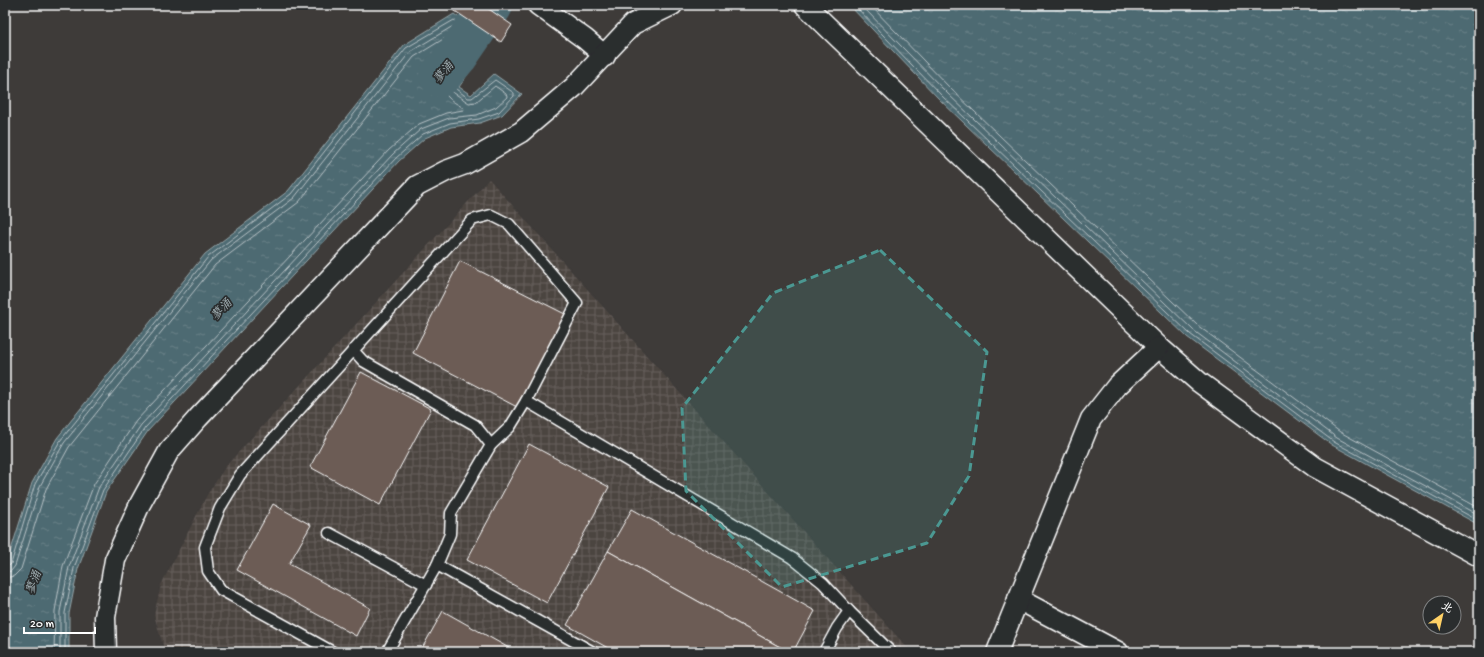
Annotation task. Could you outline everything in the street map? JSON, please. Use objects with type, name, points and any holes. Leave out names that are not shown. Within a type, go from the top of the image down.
[{"type":"street","points":[[538,5],[585,38],[605,56]]},
{"type":"street","points":[[106,652],[105,617],[115,560],[140,504],[169,451],[198,418],[417,186],[446,171],[465,164],[521,132],[574,88],[633,24],[672,5]]},
{"type":"street","points":[[805,5],[1159,347],[1199,382],[1315,467],[1479,556]]},
{"type":"street","points":[[997,652],[1091,419],[1118,386],[1159,347]]},
{"type":"street","points":[[1018,599],[1118,652]]},
{"type":"lane","points":[[333,652],[221,590],[208,571],[205,547],[220,508],[240,474],[472,220],[491,215],[509,224],[577,303],[526,401],[510,427],[491,445],[451,513],[450,534],[437,565],[387,652]]},
{"type":"lane","points":[[353,350],[363,362],[474,425],[491,445]]},
{"type":"lane","points":[[526,401],[792,558],[823,582],[849,611],[891,652]]},
{"type":"lane","points":[[329,533],[426,585]]},
{"type":"lane","points":[[437,565],[593,652]]},
{"type":"lane","points":[[824,652],[837,628],[849,611]]},
{"type":"highlighted area","points":[[880,250],[987,352],[969,476],[927,543],[782,587],[686,491],[682,408],[773,293]]},
{"type":"shaded area","points":[[489,179],[911,652],[165,652],[154,615],[161,585],[207,495],[226,466]]},
{"type":"water","points":[[849,5],[1479,5],[1479,525],[1332,445],[1187,337],[939,99]]},
{"type":"water","points":[[454,14],[491,41],[459,87],[471,95],[494,74],[522,94],[502,115],[480,123],[451,127],[425,138],[399,161],[148,431],[106,492],[78,569],[69,614],[69,652],[5,652],[5,569],[32,483],[57,438],[205,254],[288,191],[404,45]]},
{"type":"building","points":[[455,5],[483,5],[512,25],[501,42],[452,9]]},
{"type":"building","points":[[460,261],[565,314],[517,407],[413,353]]},
{"type":"building","points":[[361,372],[431,409],[380,505],[310,467]]},
{"type":"building","points":[[529,444],[609,487],[547,603],[467,560]]},
{"type":"building","points":[[273,504],[311,525],[289,564],[370,608],[356,636],[237,570]]},
{"type":"building","points":[[632,509],[815,611],[793,652],[789,652],[608,551]]},
{"type":"building","points":[[608,551],[789,652],[615,652],[567,625]]},
{"type":"building","points":[[443,611],[516,652],[420,652]]},
{"type":"waterway","name":"蓼涌","points":[[440,76],[457,56],[492,5]]}]
